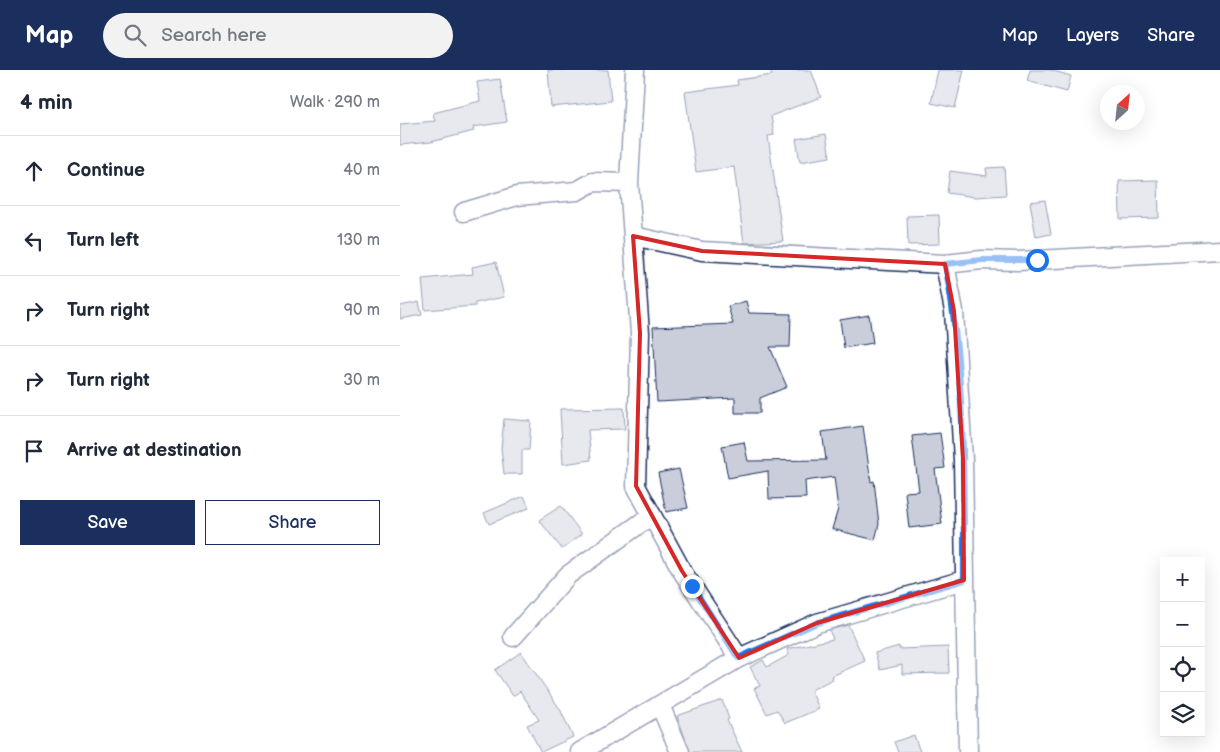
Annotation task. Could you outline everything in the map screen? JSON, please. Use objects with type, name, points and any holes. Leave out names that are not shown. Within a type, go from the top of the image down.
[{"type":"street","points":[[635,70],[630,183],[640,333],[636,486],[682,571],[738,658]]},
{"type":"street","points":[[464,212],[517,196],[576,191],[593,182],[630,183]]},
{"type":"street","points":[[633,236],[702,250],[945,264],[982,260],[1018,261],[1220,250]]},
{"type":"street","points":[[945,264],[954,311],[962,430],[964,580],[969,719],[968,752]]},
{"type":"street","points":[[513,637],[568,575],[652,515]]},
{"type":"street","points":[[580,752],[738,658],[817,623],[964,580]]},
{"type":"street","points":[[660,705],[680,752]]},
{"type":"highlighted area","points":[[633,236],[702,251],[945,264],[954,311],[963,460],[964,580],[817,623],[739,658],[682,571],[636,486],[640,333]]},
{"type":"building","points":[[548,70],[608,70],[611,101],[551,107]]},
{"type":"building","points":[[770,70],[811,70],[821,97],[771,116],[774,135],[768,136],[783,241],[744,243],[734,167],[696,172],[685,92],[738,85],[737,80],[772,75]]},
{"type":"building","points":[[938,70],[964,70],[955,108],[931,103]]},
{"type":"building","points":[[1030,70],[1050,70],[1071,76],[1067,92],[1027,81]]},
{"type":"building","points":[[500,79],[507,122],[473,127],[474,131],[431,142],[400,145],[400,124],[435,121],[433,113],[480,101],[477,82]]},
{"type":"building","points":[[826,134],[830,157],[800,162],[796,139]]},
{"type":"building","points":[[1004,167],[1006,195],[975,197],[947,193],[950,171],[987,176],[986,168]]},
{"type":"building","points":[[1158,180],[1159,218],[1120,219],[1119,181]]},
{"type":"building","points":[[1045,200],[1051,234],[1036,237],[1030,202]]},
{"type":"building","points":[[939,215],[940,244],[908,245],[907,216]]},
{"type":"building","points":[[496,262],[504,297],[475,303],[475,306],[425,310],[422,279],[473,274],[472,267]]},
{"type":"building","points":[[746,301],[749,313],[791,314],[790,347],[770,347],[787,387],[760,398],[760,413],[735,413],[735,398],[657,402],[653,327],[733,324],[728,306]]},
{"type":"building","points":[[419,302],[422,315],[400,319],[400,306]]},
{"type":"building","points":[[869,315],[873,343],[844,348],[840,320]]},
{"type":"building","points":[[624,408],[625,429],[588,430],[591,460],[563,464],[560,409]]},
{"type":"building","points":[[504,419],[531,421],[529,450],[522,450],[522,474],[504,474],[501,448]]},
{"type":"building","points":[[863,426],[871,482],[874,481],[879,524],[875,540],[832,529],[838,509],[834,477],[805,481],[806,498],[769,499],[768,471],[728,478],[722,446],[744,442],[748,461],[826,460],[822,432]]},
{"type":"building","points":[[940,433],[945,468],[935,469],[942,524],[909,528],[905,492],[919,491],[912,436]]},
{"type":"building","points":[[679,469],[688,508],[666,512],[658,473]]},
{"type":"building","points":[[524,496],[529,508],[489,524],[484,513]]},
{"type":"building","points":[[561,506],[582,534],[562,549],[539,520]]},
{"type":"building","points":[[848,625],[865,661],[832,676],[833,679],[811,690],[819,709],[785,723],[777,710],[767,714],[754,688],[760,686],[750,667],[763,660],[767,667],[789,655],[787,649],[833,639],[829,630]]},
{"type":"building","points":[[899,646],[899,649],[948,647],[949,673],[902,674],[902,665],[880,670],[875,653]]},
{"type":"building","points":[[521,652],[560,709],[573,737],[541,752],[527,725],[539,720],[520,691],[513,696],[495,670]]},
{"type":"building","points":[[722,700],[729,719],[727,720],[742,752],[690,752],[677,716]]},
{"type":"building","points":[[914,735],[920,752],[898,752],[894,742]]},
{"type":"route","points":[[692,586],[738,658],[817,623],[964,580],[963,460],[954,311],[945,264],[982,260],[1037,260]]}]
